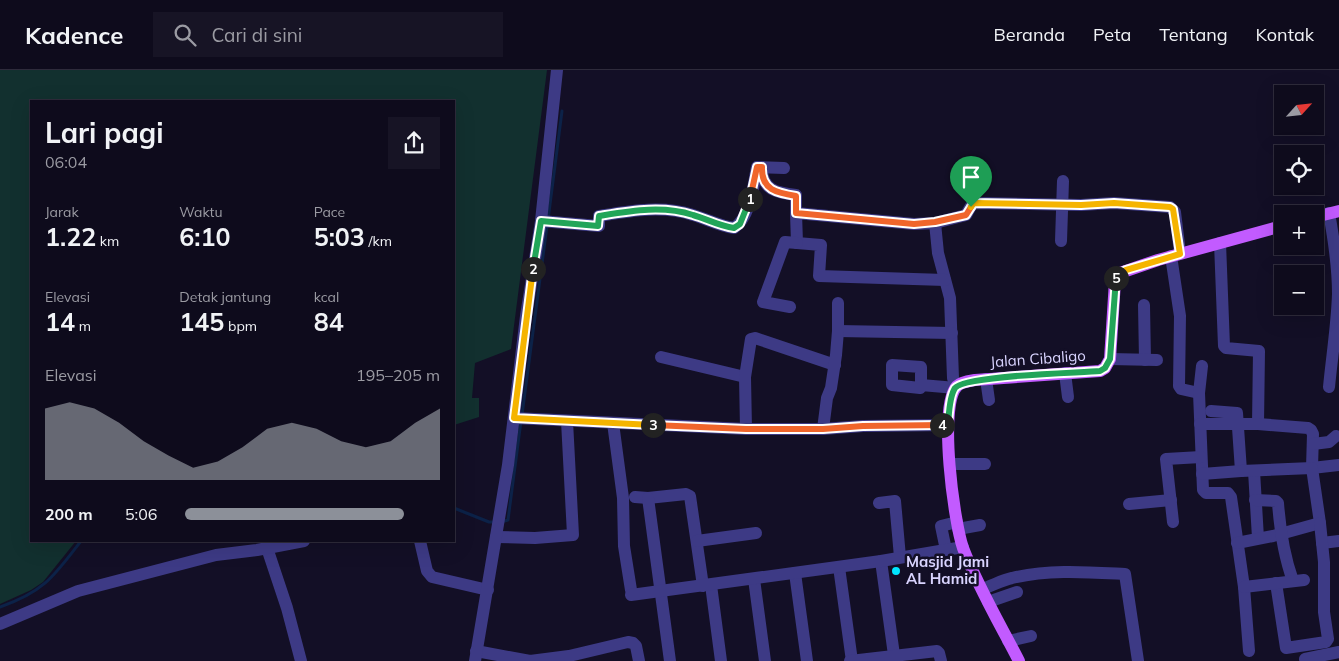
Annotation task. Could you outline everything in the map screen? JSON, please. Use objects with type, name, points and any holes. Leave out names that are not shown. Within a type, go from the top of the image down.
[{"type":"main road","points":[[1110,359],[1114,287],[1117,276],[1126,270],[1274,228]]},
{"type":"main road","name":"Jalan Cibaligo","points":[[956,387],[963,383],[986,379],[1100,371],[1105,368],[1110,359]]},
{"type":"main road","points":[[956,387],[948,425],[957,526],[963,547],[982,590],[1019,661]]},
{"type":"street","points":[[557,70],[546,221],[526,316],[521,418],[500,513],[476,656],[530,660],[569,656],[628,642],[636,646],[639,661]]},
{"type":"street","points":[[546,221],[598,226],[599,216],[659,209],[692,214],[723,226],[734,228],[740,224],[748,206],[757,167],[784,168]]},
{"type":"street","points":[[762,167],[762,178],[767,186],[775,192],[796,196],[797,243]]},
{"type":"street","points":[[1061,240],[1063,181]]},
{"type":"street","points":[[796,213],[914,224],[935,222],[966,215],[974,203],[1062,205],[1114,203],[1170,207],[1175,212],[1180,316],[1179,386],[1181,389],[1199,393]]},
{"type":"street","points":[[1329,387],[1336,357],[1338,293],[1334,212]]},
{"type":"street","points":[[921,385],[956,387],[953,378],[950,298],[938,252],[935,222]]},
{"type":"street","points":[[790,307],[763,302],[785,242],[821,245],[819,276],[945,280]]},
{"type":"street","points":[[1220,243],[1224,346],[1226,348],[1258,351],[1258,424]]},
{"type":"street","points":[[823,429],[827,398],[831,388],[835,365],[838,303]]},
{"type":"street","points":[[1110,359],[1151,360],[1144,305]]},
{"type":"street","points":[[838,331],[952,333]]},
{"type":"street","points":[[746,429],[745,377],[750,342],[755,338],[835,365]]},
{"type":"street","points":[[661,357],[745,377]]},
{"type":"street","points":[[1202,366],[1199,393],[1203,490],[1205,493],[1226,493],[1230,495],[1244,587],[1249,651]]},
{"type":"street","points":[[1065,373],[1068,398]]},
{"type":"street","points":[[986,379],[989,400]]},
{"type":"street","points":[[1211,411],[1237,413],[1237,424],[1255,500],[1258,538]]},
{"type":"street","points":[[521,418],[746,429],[823,429],[863,426],[948,425]]},
{"type":"street","points":[[497,533],[536,538],[573,535],[567,420]]},
{"type":"street","points":[[613,423],[622,498],[624,546],[631,593],[754,579],[963,547]]},
{"type":"street","points":[[1200,424],[1258,424],[1308,428],[1314,434],[1312,468],[1324,562],[1324,612],[1328,639],[1326,642],[1287,648],[1276,583]]},
{"type":"street","points":[[1313,444],[1330,442],[1336,436]]},
{"type":"street","points":[[1173,522],[1166,459],[1201,457]]},
{"type":"street","points":[[950,464],[985,464]]},
{"type":"street","points":[[1202,474],[1339,465]]},
{"type":"street","points":[[670,661],[661,590],[641,497],[686,494],[690,496],[721,661]]},
{"type":"street","points":[[1129,504],[1171,500]]},
{"type":"street","points":[[1244,587],[1298,581],[1286,562],[1277,502],[1255,500]]},
{"type":"street","points":[[880,503],[895,501],[900,557]]},
{"type":"street","points":[[1237,543],[1281,534],[1320,523]]},
{"type":"street","points":[[946,550],[941,526],[980,525]]},
{"type":"street","points":[[697,541],[756,533]]},
{"type":"street","points":[[1322,543],[1339,541]]},
{"type":"street","points":[[0,624],[78,591],[216,555],[299,542]]},
{"type":"street","points":[[420,542],[427,571],[432,577],[488,590]]},
{"type":"street","points":[[267,548],[287,608],[301,661]]},
{"type":"street","points":[[881,561],[894,655]]},
{"type":"street","points":[[840,567],[851,661],[894,655],[908,658],[937,651],[941,661]]},
{"type":"street","points":[[982,590],[1010,578],[1037,573],[1074,571],[1125,574],[1138,661]]},
{"type":"street","points":[[794,573],[807,661]]},
{"type":"street","points":[[754,579],[765,661]]},
{"type":"street","points":[[988,602],[1017,592]]},
{"type":"street","points":[[1008,641],[1031,636]]},
{"type":"street","points":[[1306,659],[1339,652]]},
{"type":"green space","points":[[0,70],[547,70],[511,349],[475,363],[472,398],[479,398],[479,417],[455,425],[455,100],[30,100],[30,542],[75,542],[43,582],[31,590],[0,604]]},
{"type":"waterway","points":[[548,220],[562,111]]},
{"type":"waterway","points":[[522,415],[547,226]]},
{"type":"waterway","points":[[501,522],[508,520],[521,421]]},
{"type":"waterway","points":[[455,508],[489,522],[495,522]]},
{"type":"waterway","points":[[0,607],[27,595],[47,582],[80,542]]},
{"type":"place","name":"Masjid Jami AL Hamid","points":[[896,571]]},
{"type":"route","points":[[757,167],[762,167],[762,178],[767,186],[775,192],[796,196],[796,213],[914,224],[935,222],[966,215],[971,207],[974,203],[1081,205],[1114,203],[1170,207],[1175,212],[1180,254],[1126,270],[1117,276],[1114,287],[1110,359],[1105,368],[1100,371],[974,380],[960,384],[953,394],[948,425],[863,426],[823,429],[746,429],[514,418],[526,316],[541,221],[598,226],[599,216],[659,209],[692,214],[723,226],[734,228],[740,224],[748,206],[757,167]]}]
